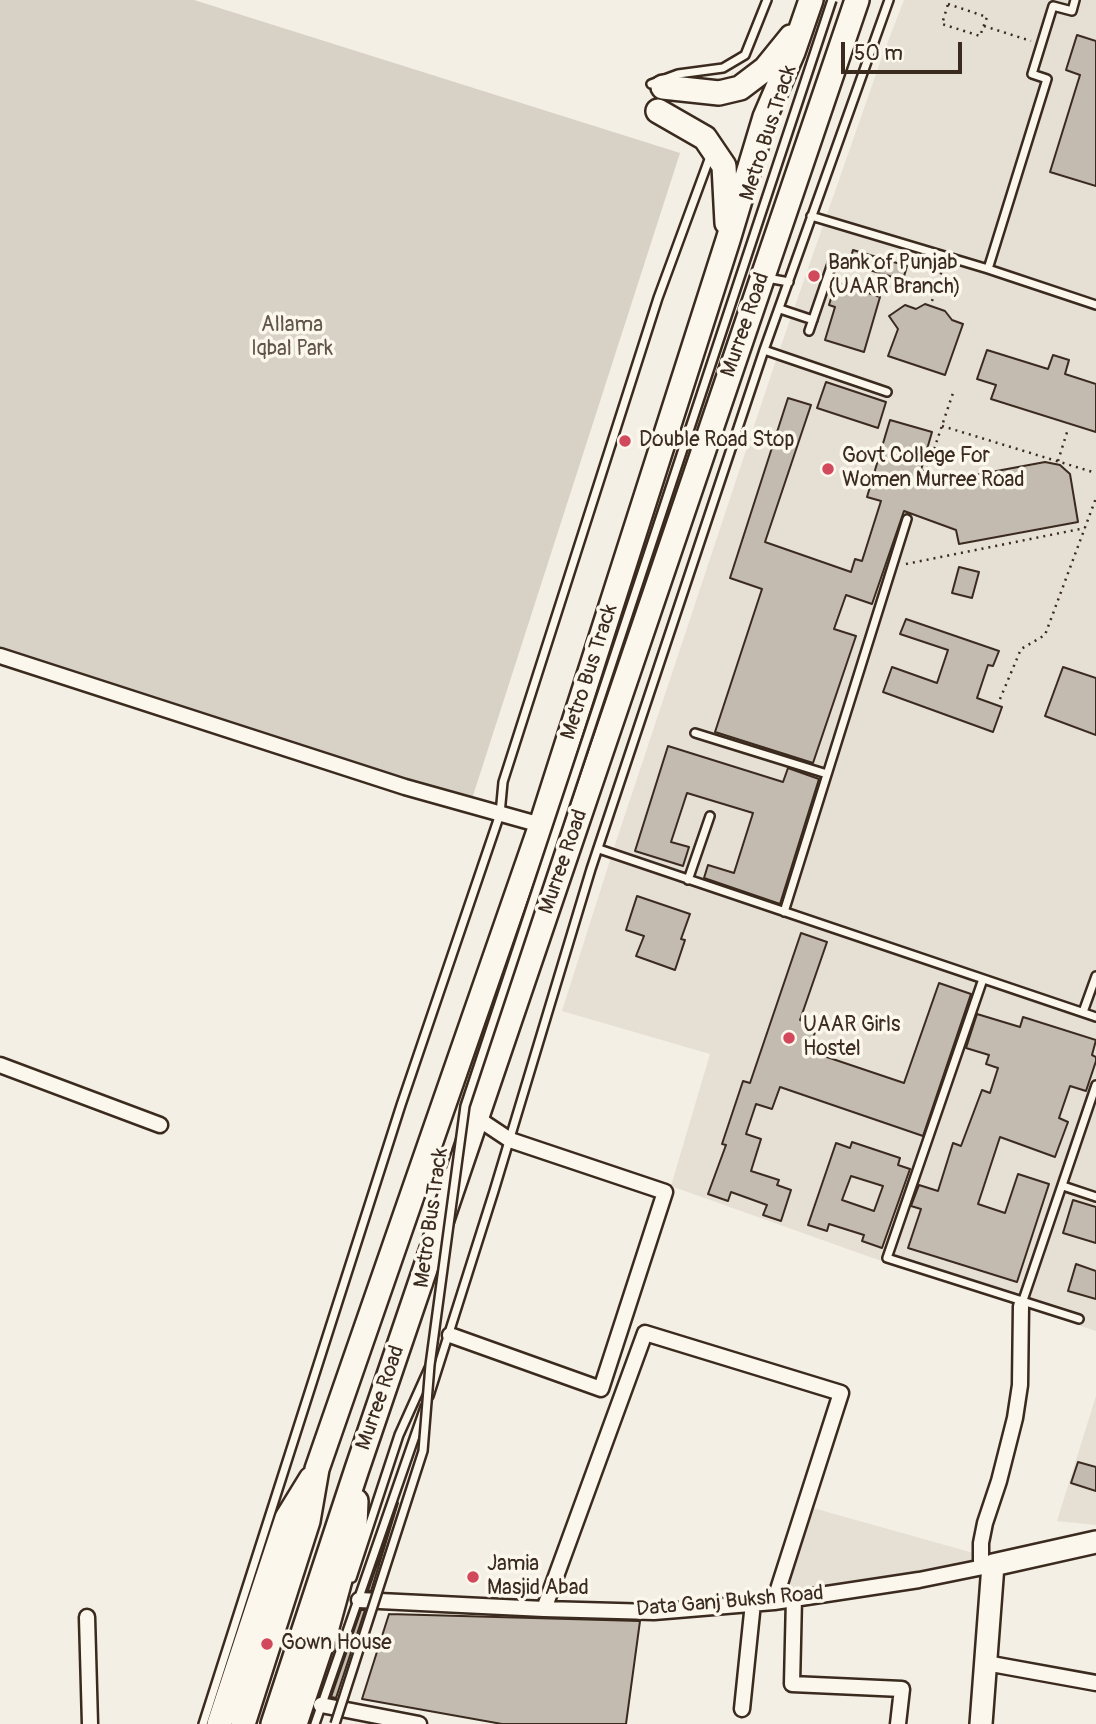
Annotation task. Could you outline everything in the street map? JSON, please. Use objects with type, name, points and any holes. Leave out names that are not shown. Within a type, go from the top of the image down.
[{"type":"main road","name":"Murree Road","points":[[273,1724],[357,1469],[857,0]]},
{"type":"main road","name":"Murree Road","points":[[657,85],[719,93],[740,88],[765,69],[807,11]]},
{"type":"main road","name":"Murree Road","points":[[243,1724],[308,1521],[317,1469],[541,825],[765,117],[807,11]]},
{"type":"main road","points":[[657,111],[705,138],[724,166],[728,240]]},
{"type":"main road","points":[[219,1724],[287,1518],[317,1469]]},
{"type":"main road","points":[[295,1724],[326,1631],[355,1525],[357,1469]]},
{"type":"street","points":[[0,656],[405,787],[541,825]]},
{"type":"street","points":[[0,1065],[160,1125]]},
{"type":"street","points":[[450,1335],[601,1389],[665,1192],[510,1140],[477,1118]]},
{"type":"street","points":[[981,1724],[986,1663],[987,1566],[981,1543],[1015,1418],[1020,1377],[1022,1303]]},
{"type":"street","points":[[544,1609],[645,1333],[841,1393],[775,1602]]},
{"type":"street","name":"Data Ganj Buksh Road","points":[[359,1600],[654,1612],[775,1602],[919,1580],[1096,1542]]},
{"type":"street","points":[[794,1598],[792,1684],[902,1689],[898,1724]]},
{"type":"street","points":[[742,1709],[753,1603]]},
{"type":"street","points":[[87,1617],[90,1724]]},
{"type":"street","points":[[986,1663],[1096,1683]]},
{"type":"street","points":[[321,1705],[419,1724]]},
{"type":"lane","points":[[657,85],[678,74],[723,68],[745,55],[767,0]]},
{"type":"lane","name":"Metro Bus Track","points":[[335,1724],[423,1451],[430,1365],[465,1106],[832,0]]},
{"type":"lane","points":[[315,1724],[450,1335],[599,849],[764,350],[889,0]]},
{"type":"lane","points":[[988,269],[1047,79],[1032,74],[1054,6],[1072,10],[1075,0]]},
{"type":"lane","points":[[203,1724],[397,1118],[500,814],[503,782],[657,298],[712,149]]},
{"type":"lane","points":[[811,216],[988,269],[1096,305]]},
{"type":"lane","points":[[809,331],[833,261]]},
{"type":"lane","points":[[763,277],[789,282]]},
{"type":"lane","points":[[780,309],[813,320]]},
{"type":"lane","points":[[764,350],[887,392]]},
{"type":"lane","points":[[784,912],[907,519]]},
{"type":"lane","points":[[695,733],[827,774]]},
{"type":"lane","points":[[688,880],[710,816]]},
{"type":"lane","points":[[599,849],[1096,1017]]},
{"type":"lane","points":[[1083,1012],[1096,976]]},
{"type":"lane","points":[[983,979],[887,1258],[1079,1319]]},
{"type":"lane","points":[[1022,1303],[1096,1085]]},
{"type":"lane","points":[[1063,1186],[1096,1197]]},
{"type":"lane","name":"Metro Bus Track","points":[[351,1582],[398,1438],[430,1365]]},
{"type":"lane","points":[[304,1724],[338,1622]]},
{"type":"path","points":[[948,4],[986,17],[984,26],[980,36],[942,24],[948,4]]},
{"type":"path","points":[[984,26],[1042,44]]},
{"type":"path","points":[[932,301],[946,257]]},
{"type":"path","points":[[923,482],[954,390]]},
{"type":"path","points":[[942,426],[1096,473]]},
{"type":"path","points":[[1058,461],[1068,429]]},
{"type":"path","points":[[1000,698],[1021,649],[1045,635],[1096,498]]},
{"type":"path","points":[[893,566],[1085,528]]},
{"type":"shaded area","points":[[904,0],[1096,0],[1096,1331],[870,1257],[671,1186],[710,1054],[562,1011],[775,363]]},
{"type":"shaded area","points":[[1096,1396],[1096,1525],[1057,1521]]},
{"type":"shaded area","points":[[813,1508],[977,1554],[973,1561],[913,1574],[785,1593]]},
{"type":"green space","name":"Allama Iqbal Park","points":[[0,0],[194,0],[680,153],[470,805],[0,655]]},
{"type":"building","points":[[1077,35],[1096,41],[1096,186],[1050,172],[1080,75],[1066,70]]},
{"type":"building","points":[[853,250],[907,266],[903,280],[849,264]]},
{"type":"building","points":[[836,282],[880,297],[864,352],[825,340],[835,307],[829,305]]},
{"type":"building","points":[[925,304],[945,311],[952,320],[963,324],[945,375],[888,356],[898,329],[889,316],[905,305],[916,309]]},
{"type":"building","points":[[987,350],[1048,369],[1053,355],[1069,360],[1065,374],[1096,384],[1096,432],[991,399],[996,385],[977,379]]},
{"type":"building","points":[[826,382],[886,402],[878,428],[817,408]]},
{"type":"building","points":[[788,398],[811,405],[765,542],[851,572],[855,559],[862,561],[881,501],[867,497],[890,420],[932,432],[921,470],[948,480],[1045,462],[1060,465],[1070,474],[1078,522],[959,544],[956,530],[904,511],[872,604],[846,595],[834,629],[856,636],[813,763],[715,732],[762,589],[730,578]]},
{"type":"building","points":[[959,567],[979,572],[972,598],[952,593]]},
{"type":"building","points":[[906,619],[999,651],[993,666],[988,665],[977,698],[1002,707],[993,732],[883,692],[892,667],[937,683],[948,650],[900,634]]},
{"type":"building","points":[[1063,667],[1096,678],[1096,735],[1045,716]]},
{"type":"building","points":[[668,746],[783,782],[788,768],[819,779],[780,904],[704,878],[708,865],[734,873],[753,813],[687,793],[671,842],[689,847],[683,866],[635,851]]},
{"type":"building","points":[[637,896],[690,914],[681,939],[685,940],[675,970],[636,956],[644,936],[626,930]]},
{"type":"building","name":"UAAR Girls Hostel","points":[[801,933],[827,942],[800,1020],[817,1026],[809,1051],[904,1083],[939,983],[971,994],[923,1136],[780,1087],[772,1109],[756,1104],[746,1134],[761,1139],[751,1171],[779,1180],[777,1185],[791,1190],[781,1221],[763,1215],[767,1205],[731,1192],[728,1201],[708,1194],[726,1145],[722,1144],[743,1081],[750,1083]]},
{"type":"building","points":[[977,1014],[1020,1027],[1023,1017],[1096,1040],[1092,1055],[1096,1057],[1096,1061],[1086,1091],[1070,1086],[1059,1118],[1068,1122],[1055,1157],[1000,1137],[978,1204],[1005,1213],[1018,1174],[1049,1184],[1017,1282],[908,1248],[921,1209],[911,1206],[919,1185],[938,1191],[953,1143],[961,1146],[982,1090],[990,1093],[998,1068],[986,1064],[989,1055],[966,1048]]},
{"type":"building","points":[[852,1142],[900,1158],[898,1165],[910,1169],[882,1248],[862,1241],[864,1235],[829,1224],[827,1231],[808,1225],[836,1143],[850,1148]],"holes":[[[851,1176],[883,1186],[874,1211],[842,1200]]]},
{"type":"building","points":[[1073,1200],[1096,1207],[1096,1243],[1063,1233]]},
{"type":"building","points":[[1076,1264],[1096,1271],[1096,1299],[1068,1291]]},
{"type":"building","points":[[1078,1462],[1096,1467],[1096,1491],[1071,1483]]},
{"type":"building","points":[[398,1503],[371,1591],[368,1591]]},
{"type":"building","points":[[361,1610],[365,1610],[336,1698],[331,1697]]},
{"type":"building","points":[[389,1614],[640,1621],[626,1724],[502,1724],[362,1699]]},
{"type":"place","name":"Bank of Punjab (UAAR Branch)","points":[[814,276]]},
{"type":"place","name":"Double Road Stop","points":[[625,441]]},
{"type":"place","name":"Govt College For Women Murree Road","points":[[828,469]]},
{"type":"place","name":"UAAR Girls Hostel","points":[[789,1038]]},
{"type":"place","name":"Jamia Masjid Abad","points":[[473,1577]]},
{"type":"place","name":"Gown House","points":[[267,1644]]}]
